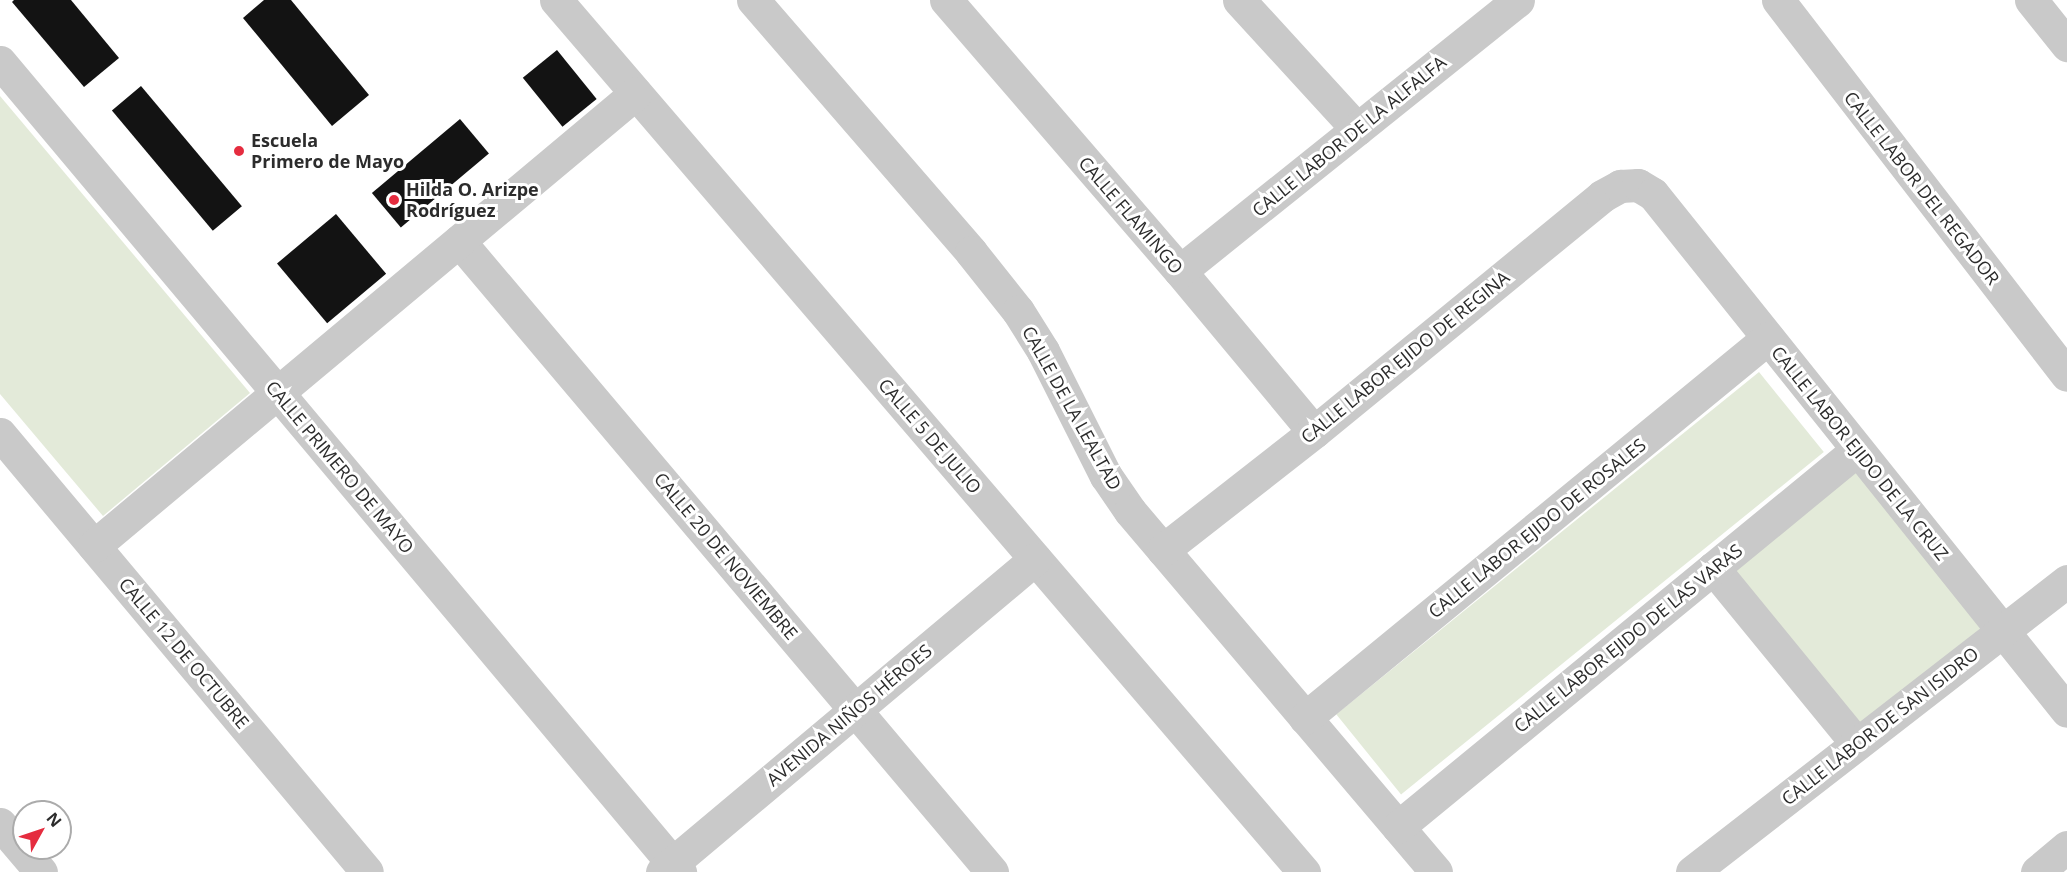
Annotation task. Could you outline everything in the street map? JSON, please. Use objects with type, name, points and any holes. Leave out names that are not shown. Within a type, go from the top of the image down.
[{"type":"street","name":"CALLE 5 DE JULIO","points":[[556,0],[1304,872]]},
{"type":"street","name":"CALLE DE LA LEALTAD","points":[[753,0],[1018,311],[1043,351],[1106,476],[1162,550],[1436,872]]},
{"type":"street","name":"CALLE FLAMINGO","points":[[946,0],[1180,271],[1314,432]]},
{"type":"street","points":[[1239,0],[1357,129]]},
{"type":"street","name":"CALLE LABOR DE LA ALFALFA","points":[[1180,271],[1518,0]]},
{"type":"street","name":"CALLE LABOR DEL REGADOR","points":[[1778,0],[2067,375]]},
{"type":"street","points":[[2031,0],[2067,45]]},
{"type":"street","name":"CALLE PRIMERO DE MAYO","points":[[0,62],[278,392],[671,869]]},
{"type":"street","points":[[94,546],[636,93]]},
{"type":"street","name":"CALLE LABOR EJIDO DE REGINA","points":[[1162,550],[1314,432],[1602,196],[1620,186],[1638,185],[1653,194]]},
{"type":"street","name":"CALLE LABOR EJIDO DE LA CRUZ","points":[[1653,194],[2067,711]]},
{"type":"street","name":"CALLE 20 DE NOVIEMBRE","points":[[459,241],[992,872]]},
{"type":"street","name":"CALLE LABOR EJIDO DE ROSALES","points":[[1305,718],[1768,338]]},
{"type":"street","name":"CALLE 12 DE OCTUBRE","points":[[0,434],[367,872]]},
{"type":"street","name":"CALLE LABOR EJIDO DE LAS VARAS","points":[[1398,827],[1857,450]]},
{"type":"street","name":"AVENIDA NIÑOS HÉROES","points":[[671,869],[1035,559]]},
{"type":"street","points":[[1713,568],[1856,743]]},
{"type":"street","name":"CALLE LABOR DE SAN ISIDRO","points":[[1692,872],[2067,581]]},
{"type":"street","points":[[0,824],[41,872]]},
{"type":"street","points":[[2037,872],[2067,847]]},
{"type":"green space","points":[[0,96],[250,393],[103,516],[0,394]]},
{"type":"green space","points":[[1759,372],[1824,452],[1401,794],[1336,714]]},
{"type":"green space","points":[[1854,453],[2000,633],[1859,747],[1713,567]]},
{"type":"building","points":[[14,0],[71,0],[119,58],[84,87],[12,2]]},
{"type":"building","points":[[264,0],[291,0],[369,95],[332,126],[243,18]]},
{"type":"building","points":[[557,50],[597,99],[562,127],[523,78]]},
{"type":"building","points":[[141,86],[242,206],[213,231],[112,110]]},
{"type":"building","points":[[460,119],[489,153],[401,227],[372,193]]},
{"type":"building","points":[[336,214],[386,274],[327,323],[277,263]]},
{"type":"place","name":"Escuela Primero de Mayo","points":[[239,151]]},
{"type":"place","name":"Hilda O. Arizpe Rodríguez","points":[[394,200]]}]
